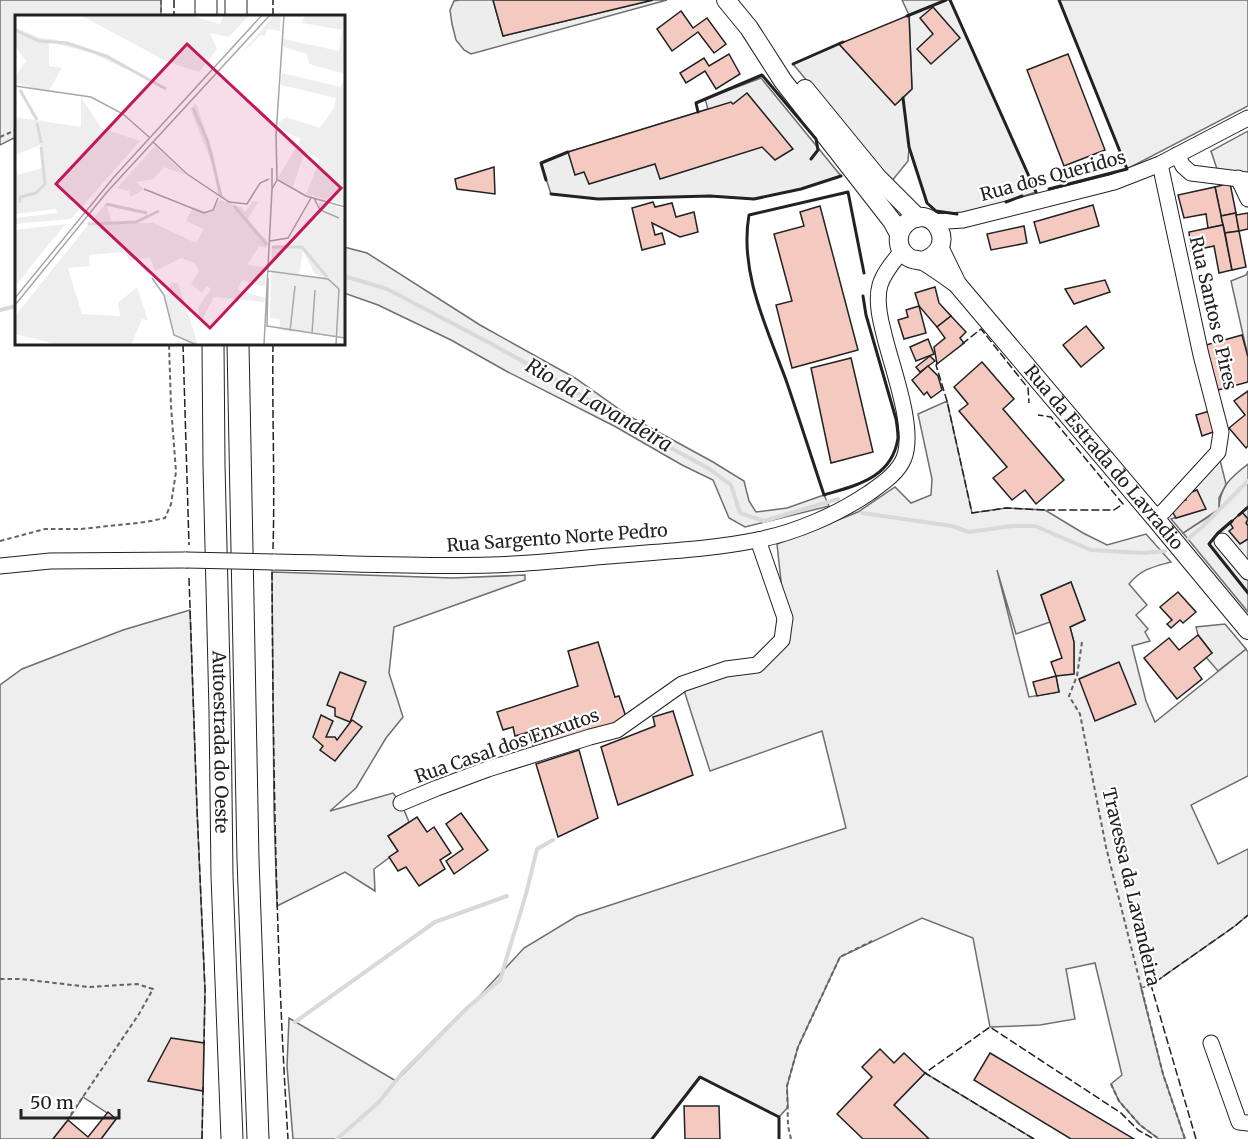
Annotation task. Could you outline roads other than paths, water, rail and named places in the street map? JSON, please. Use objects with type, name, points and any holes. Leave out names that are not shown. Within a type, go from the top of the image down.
[{"type":"highway","name":"Autoestrada do Oeste","points":[[213,345],[222,876],[232,1139]]},
{"type":"highway","name":"Autoestrada do Oeste","points":[[238,345],[248,847],[258,1139]]},
{"type":"main road","name":"Rua da Estrada do Lavradio","points":[[726,0],[748,28],[792,73],[844,149],[861,180],[892,221],[910,252],[957,284],[1248,630]]},
{"type":"main road","name":"Rua da Estrada do Lavradio","points":[[844,149],[926,220],[938,227],[941,233],[941,244],[957,284]]},
{"type":"main road","points":[[926,220],[912,219],[906,223],[910,252],[930,259],[936,255],[941,244]]},
{"type":"street","name":"Rua dos Queridos","points":[[926,220],[963,220],[1114,182],[1160,164],[1248,118]]},
{"type":"street","points":[[1177,155],[1183,166],[1191,173],[1243,179],[1248,199]]},
{"type":"street","name":"Rua Santos e Pires","points":[[1155,518],[1218,452],[1221,432],[1201,355],[1160,164]]},
{"type":"street","name":"Rua dos Queridos","points":[[941,244],[963,220]]},
{"type":"street","name":"Rua Sargento Norte Pedro","points":[[0,566],[50,561],[186,560],[494,565],[703,548],[758,540],[799,528],[863,497],[890,477],[904,458],[907,440],[906,421],[885,339],[878,294],[884,276],[910,252]]},
{"type":"street","name":"Rua Casal dos Enxutos","points":[[401,803],[488,769],[617,730],[682,684],[726,669],[757,665],[782,640],[785,618],[758,540]]},
{"type":"street","points":[[1222,541],[1248,572]]},
{"type":"street","points":[[1211,1043],[1239,1122],[1248,1123]]},
{"type":"waterway","name":"Rio da Lavandeira","points":[[345,276],[387,289],[486,341],[553,378],[639,431],[708,468],[731,485],[740,513],[764,521],[838,499]]},
{"type":"waterway","name":"Rio da Lavandeira","points":[[0,310],[15,306]]},
{"type":"waterway","name":"Rio da Lavandeira","points":[[1189,538],[1248,481]]},
{"type":"waterway","name":"Rio da Lavandeira","points":[[862,513],[952,526],[969,532],[1012,526],[1035,526],[1091,550],[1144,553],[1165,551]]},
{"type":"waterway","points":[[337,1139],[379,1102],[403,1072],[467,1008],[500,980],[537,849],[553,840]]},
{"type":"waterway","points":[[295,1022],[435,922],[507,896]]}]
